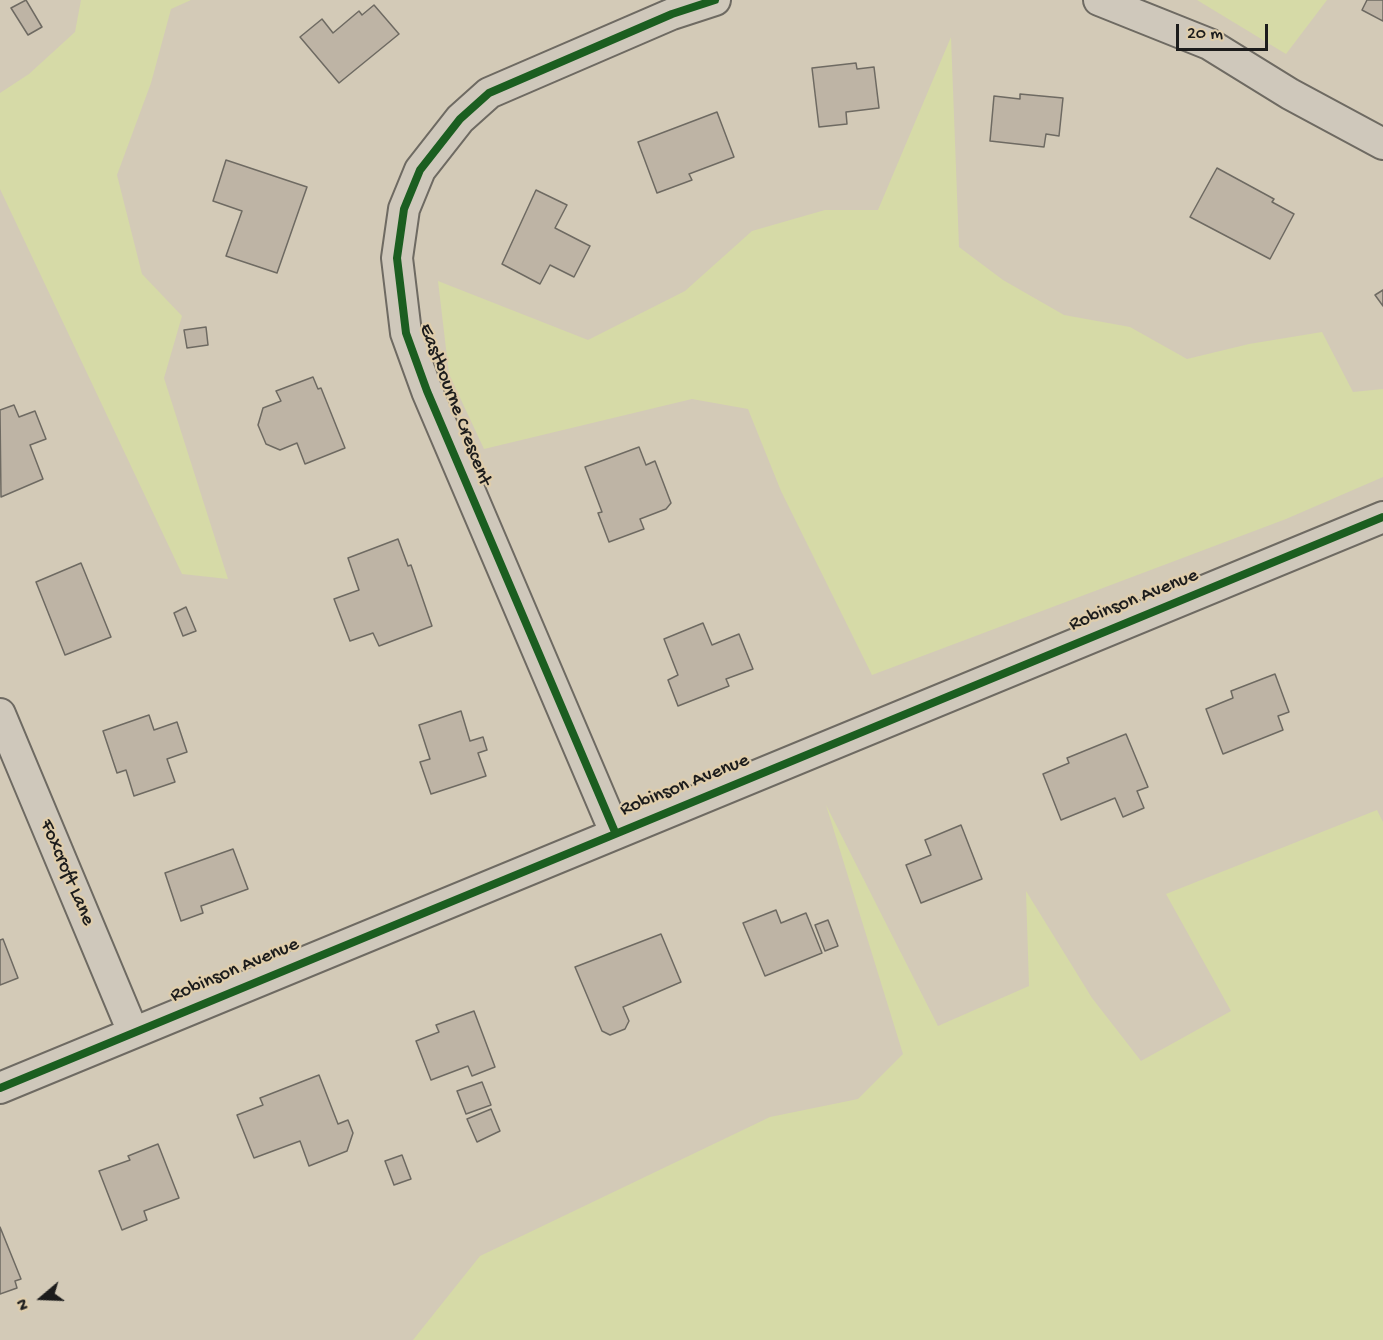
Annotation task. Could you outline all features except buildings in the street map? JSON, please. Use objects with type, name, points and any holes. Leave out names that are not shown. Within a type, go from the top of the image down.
[{"type":"street","name":"Eastbourne Crescent","points":[[615,832],[427,392],[406,333],[397,258],[404,209],[420,170],[460,119],[489,93],[672,15],[715,0]]},
{"type":"street","points":[[1099,0],[1209,44],[1290,94],[1383,144]]},
{"type":"street","name":"Robinson Avenue","points":[[0,1088],[615,832],[1383,518]]},
{"type":"street","name":"Foxcroft Lane","points":[[0,714],[133,1032]]},
{"type":"green space","points":[[81,0],[191,0],[171,9],[151,83],[117,175],[142,274],[182,316],[164,378],[228,579],[182,574],[0,189],[0,93],[29,74],[75,32]]},
{"type":"green space","points":[[1197,0],[1327,0],[1286,54]]},
{"type":"green space","points":[[951,37],[959,247],[1003,280],[1064,315],[1130,327],[1187,359],[1249,344],[1322,332],[1353,392],[1383,389],[1383,477],[1286,519],[872,675],[781,491],[748,409],[692,399],[484,449],[449,374],[438,281],[588,340],[685,291],[752,231],[825,210],[878,210]]},
{"type":"green space","points":[[826,805],[938,1026],[1029,986],[1026,891],[1092,998],[1141,1061],[1231,1011],[1166,894],[1377,810],[1383,822],[1383,1340],[413,1340],[480,1256],[770,1117],[858,1099],[903,1054]]},
{"type":"cycle path","points":[[615,832],[427,391],[406,333],[397,258],[404,209],[420,170],[460,119],[489,93],[672,14],[715,0]]},
{"type":"cycle path","points":[[0,1088],[1383,517]]}]
